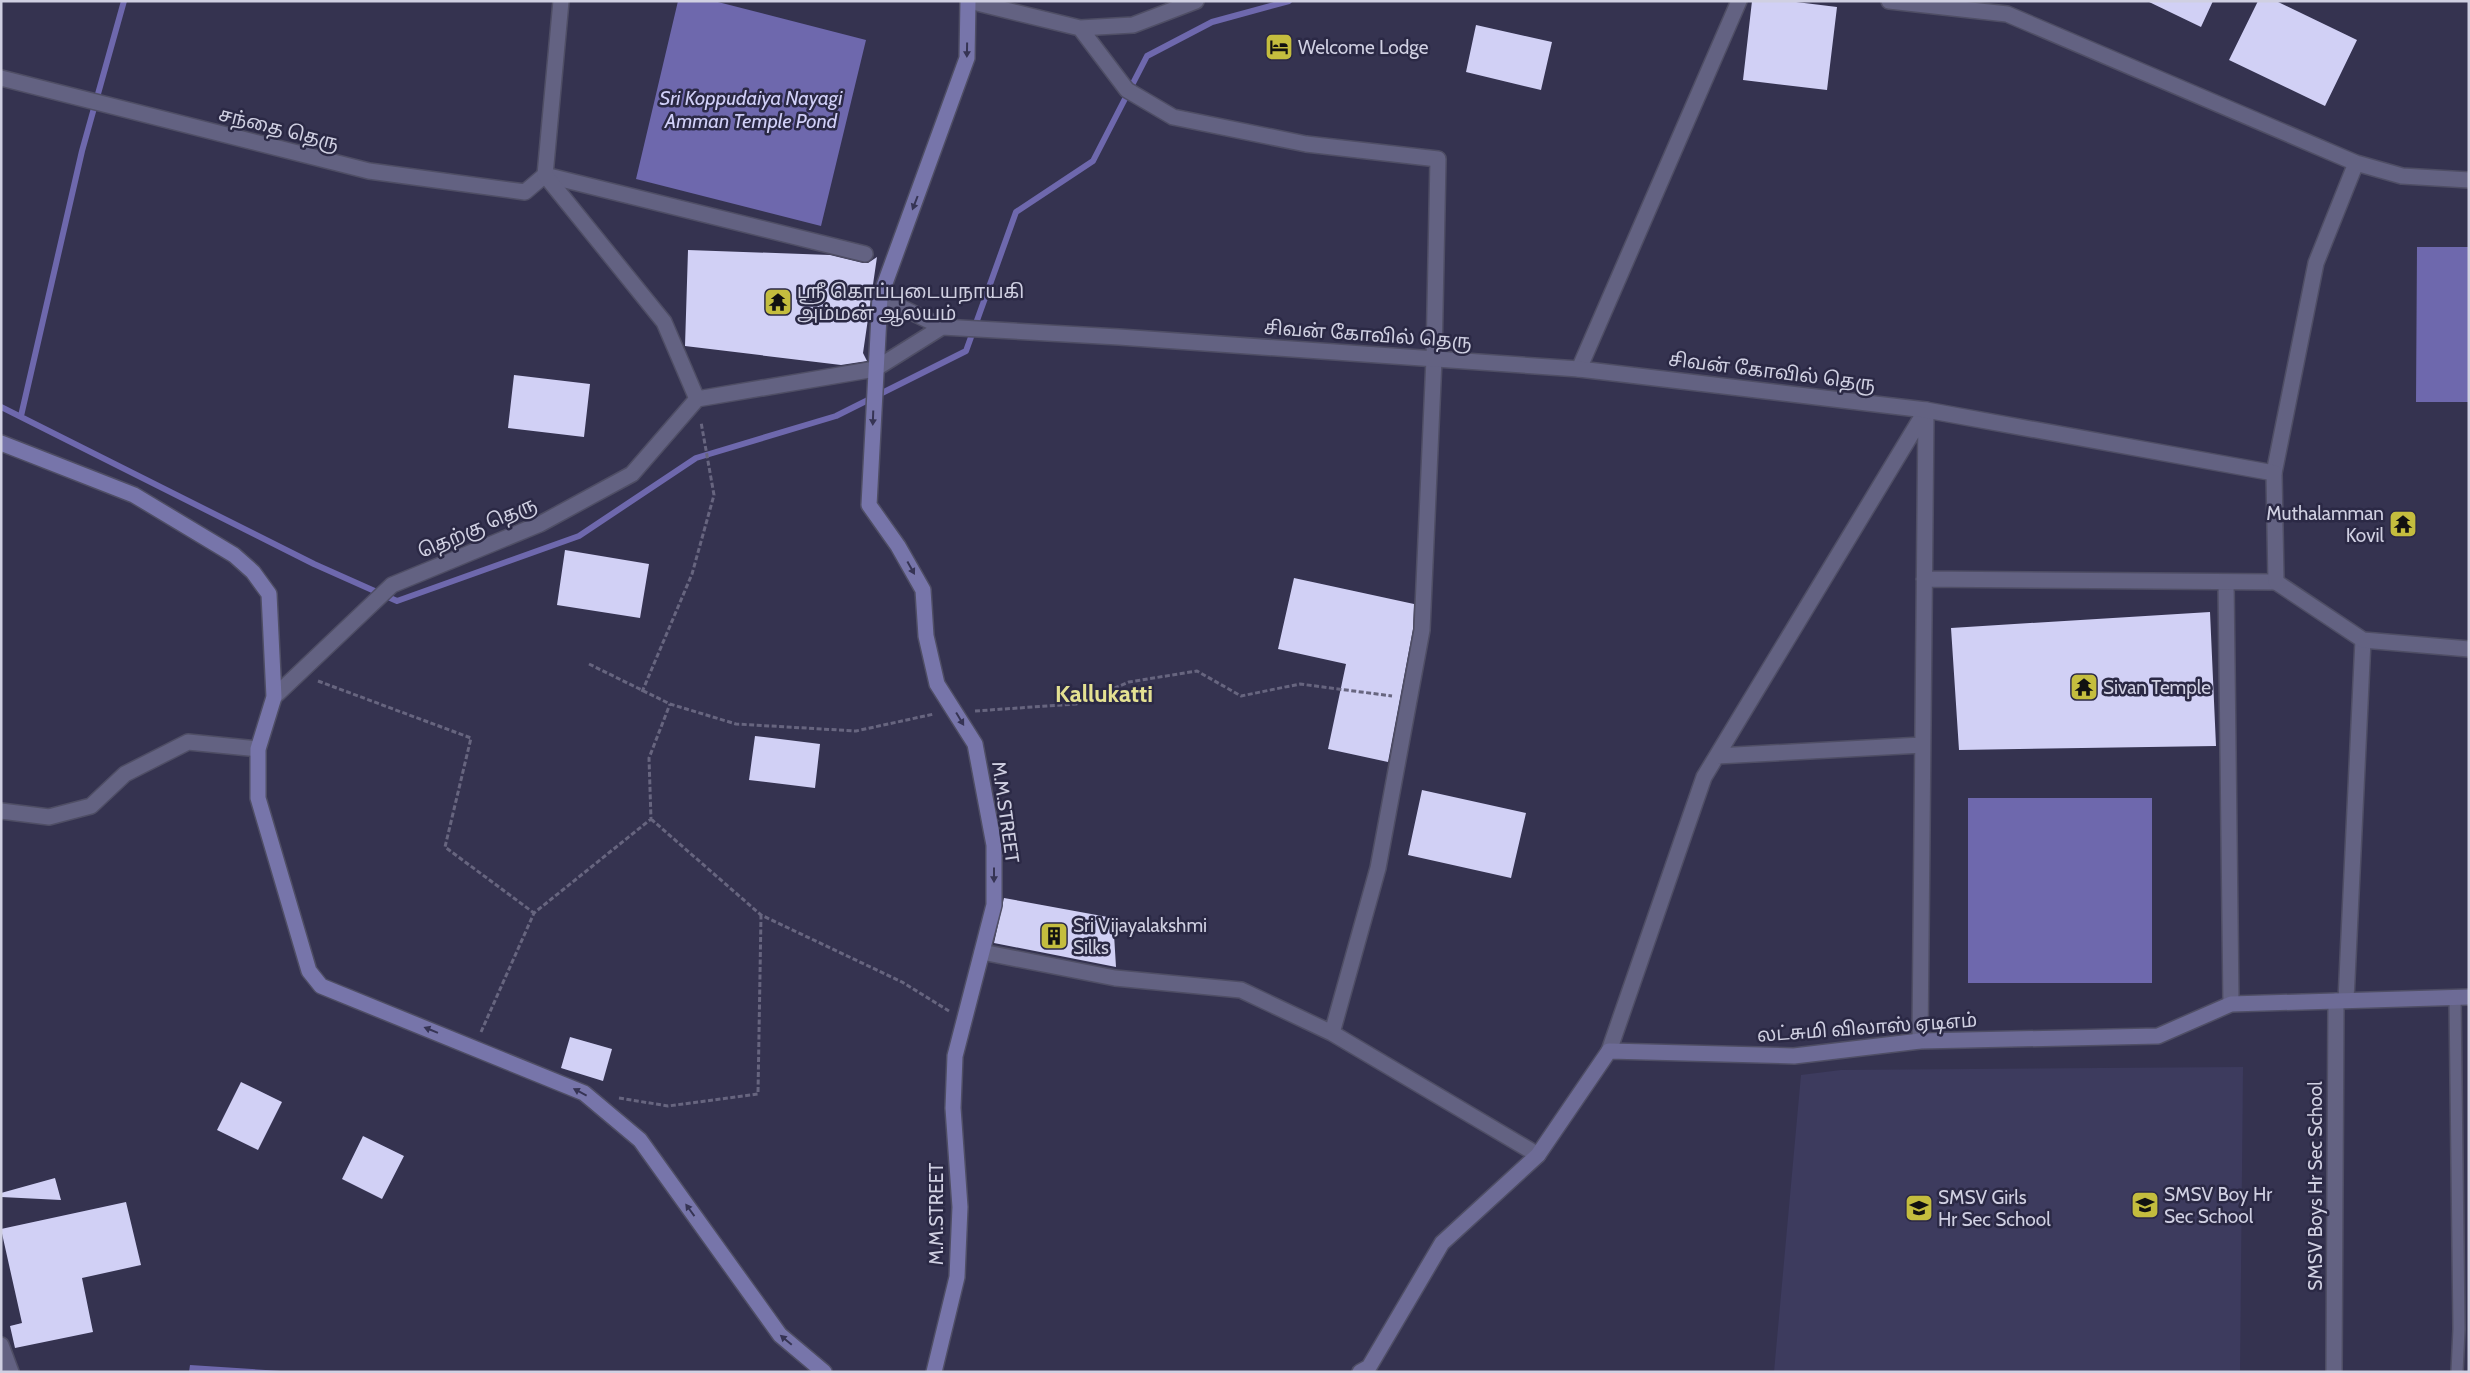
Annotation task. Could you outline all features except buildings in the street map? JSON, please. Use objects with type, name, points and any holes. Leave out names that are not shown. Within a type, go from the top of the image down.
[{"type":"main road","name":"M.M.STREET","points":[[934,1372],[957,1277],[960,1207],[953,1108],[955,1056],[994,905],[994,844],[975,744],[937,684],[926,636],[923,590],[898,546],[869,505],[874,369],[880,297],[968,58],[969,1]]},
{"type":"main road","points":[[1,443],[134,495],[234,555],[253,572],[269,594],[274,697],[258,749],[258,798],[309,972],[321,986],[584,1093],[640,1140],[780,1335],[824,1372]]},
{"type":"main road","points":[[2231,1004],[2462,997]]},
{"type":"main road","name":"லட்சுமி விலாஸ் ஏடிஎம்","points":[[1609,1051],[1794,1056],[1920,1042],[2158,1036],[2231,1004]]},
{"type":"main road","points":[[1360,1372],[1369,1367],[1442,1243],[1538,1155],[1609,1051]]},
{"type":"street","points":[[561,1],[545,175],[664,322],[697,400],[874,369],[942,327]]},
{"type":"street","points":[[969,1],[1080,28],[1133,26],[1174,5],[1196,1]]},
{"type":"street","points":[[1579,369],[1739,1]]},
{"type":"street","points":[[1889,1],[2008,7],[2356,163],[2402,176],[2469,180]]},
{"type":"street","points":[[1080,28],[1127,90],[1173,117],[1306,144],[1438,159],[1434,359],[1422,630],[1378,868],[1332,1033]]},
{"type":"street","name":"சந்தை தெரு","points":[[1,78],[369,171],[525,192],[545,175]]},
{"type":"street","points":[[2276,582],[2274,473],[2316,263],[2356,163]]},
{"type":"street","points":[[545,175],[864,254]]},
{"type":"street","points":[[880,297],[942,327]]},
{"type":"street","name":"சிவன் கோவில் தெரு","points":[[942,327],[1128,337],[1579,369],[1926,410],[2274,473]]},
{"type":"street","name":"தெற்கு தெரு","points":[[274,697],[392,585],[540,524],[632,474],[697,400]]},
{"type":"street","points":[[1920,1042],[1926,410]]},
{"type":"street","points":[[1609,1051],[1704,777],[1926,410]]},
{"type":"street","points":[[1924,579],[2276,582],[2363,640],[2469,649]]},
{"type":"street","points":[[2226,582],[2231,1004]]},
{"type":"street","name":"SMSV Boys Hr Sec School","points":[[2334,1372],[2341,1001],[2363,640]]},
{"type":"street","points":[[1,811],[49,817],[91,806],[125,774],[188,742],[258,749]]},
{"type":"street","points":[[1717,756],[1922,745]]},
{"type":"street","points":[[982,952],[1115,978],[1240,990],[1332,1033],[1538,1155]]},
{"type":"street","points":[[1,1344],[12,1372]]},
{"type":"lane","points":[[2457,1372],[2462,997]]},
{"type":"path","points":[[642,692],[692,574],[714,495],[697,400]]},
{"type":"path","points":[[589,664],[642,692],[670,704],[736,724],[856,731],[922,715],[1076,704],[1129,682],[1196,671],[1240,696],[1300,684],[1410,699]]},
{"type":"path","points":[[299,674],[471,738],[444,847],[534,913]]},
{"type":"path","points":[[670,704],[649,758],[651,819],[761,915],[902,982],[965,1020]]},
{"type":"path","points":[[474,1048],[534,913],[651,819]]},
{"type":"path","points":[[584,1093],[668,1106],[758,1094],[761,915]]},
{"type":"shaded area","points":[[2243,1067],[2240,1372],[1774,1372],[1801,1075],[1841,1070]]},
{"type":"water","name":"Sri Koppudaiya Nayagi Amman Temple Pond","points":[[678,1],[714,1],[866,40],[821,226],[636,179]]},
{"type":"water","points":[[2417,247],[2469,247],[2469,402],[2416,402]]},
{"type":"water","points":[[1968,798],[2152,798],[2152,983],[1968,983]]},
{"type":"water","points":[[190,1365],[296,1372],[189,1372]]},
{"type":"waterway","points":[[21,416],[82,151],[124,1]]},
{"type":"waterway","points":[[1,407],[314,564],[397,601],[579,536],[696,458],[836,416],[966,351],[1016,212],[1093,161],[1147,56],[1212,22],[1289,1]]},
{"type":"place","name":"Welcome Lodge","points":[[1279,47]]},
{"type":"place","name":"ஸ்ரீ கொப்புடையநாயகி அம்மன் ஆலயம்","points":[[778,302]]},
{"type":"place","name":"Muthalamman Kovil","points":[[2403,524]]},
{"type":"place","name":"Sivan Temple","points":[[2084,687]]},
{"type":"place","name":"Sri Vijayalakshmi Silks","points":[[1054,936]]},
{"type":"place","name":"SMSV Boy Hr Sec School","points":[[2145,1205]]},
{"type":"place","name":"SMSV Girls Hr Sec School","points":[[1919,1208]]},
{"type":"district","name":"Kallukatti","points":[[1104,694]]}]
